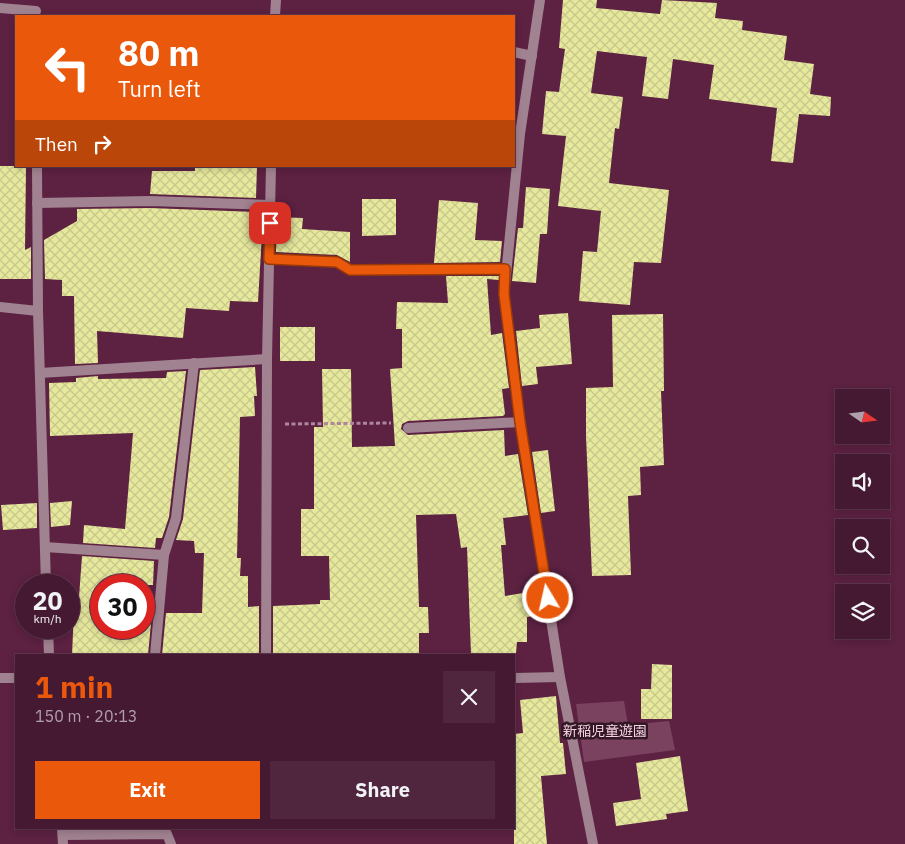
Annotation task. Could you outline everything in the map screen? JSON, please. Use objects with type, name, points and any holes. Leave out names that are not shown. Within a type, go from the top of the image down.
[{"type":"street","points":[[0,8],[36,14],[36,0]]},
{"type":"street","points":[[275,15],[276,0]]},
{"type":"street","points":[[540,0],[520,134],[504,294],[520,422],[560,677],[593,844]]},
{"type":"street","points":[[515,52],[532,56]]},
{"type":"street","points":[[37,167],[38,311],[46,574]]},
{"type":"street","points":[[266,654],[267,359],[271,167]]},
{"type":"street","points":[[37,203],[150,201],[270,206]]},
{"type":"street","points":[[269,259],[337,262],[350,270],[505,269]]},
{"type":"street","points":[[0,307],[38,311]]},
{"type":"street","points":[[40,373],[267,359]]},
{"type":"street","points":[[156,654],[164,555],[176,518],[194,363]]},
{"type":"street","points":[[408,428],[520,422]]},
{"type":"street","points":[[45,548],[164,555]]},
{"type":"street","points":[[48,639],[48,654]]},
{"type":"street","points":[[515,678],[560,677]]},
{"type":"street","points":[[0,678],[15,678]]},
{"type":"street","points":[[63,835],[167,834],[171,844]]},
{"type":"path","points":[[268,424],[400,424],[408,428]]},
{"type":"green space","name":"新稲児童遊園","points":[[624,701],[628,725],[669,721],[675,750],[584,762],[576,704]]},
{"type":"building","points":[[563,0],[597,0],[596,8],[660,14],[662,0],[717,3],[715,18],[743,21],[742,30],[787,36],[784,60],[814,64],[810,94],[831,97],[830,116],[799,114],[793,163],[771,161],[777,108],[709,99],[714,65],[673,59],[668,99],[642,96],[647,57],[597,51],[591,93],[623,97],[619,129],[615,128],[609,183],[669,190],[661,263],[634,262],[630,305],[579,301],[583,251],[597,252],[601,211],[558,206],[566,136],[542,134],[546,91],[559,92],[565,49],[559,48]]},
{"type":"building","points":[[0,166],[26,167],[25,250],[31,247],[31,279],[0,279]]},
{"type":"building","points":[[195,167],[257,167],[256,198],[150,194],[152,171],[195,171]]},
{"type":"building","points":[[526,187],[550,189],[547,234],[540,234],[536,283],[512,281],[518,228],[523,228]]},
{"type":"building","points":[[362,199],[396,199],[396,235],[362,236]]},
{"type":"building","points":[[439,200],[478,203],[475,240],[502,241],[500,262],[434,263]]},
{"type":"building","points":[[150,208],[258,212],[258,216],[263,217],[258,302],[230,301],[229,311],[186,308],[183,338],[97,331],[98,363],[75,364],[74,296],[62,296],[62,280],[45,279],[44,240],[77,221],[77,209]]},
{"type":"building","points":[[277,217],[303,218],[302,229],[350,232],[350,262],[337,255],[276,252]]},
{"type":"building","points":[[446,276],[499,276],[499,280],[487,279],[491,335],[502,333],[509,388],[502,389],[505,414],[503,416],[408,421],[402,424],[401,429],[408,435],[504,430],[505,456],[518,454],[528,515],[503,518],[506,545],[501,545],[505,596],[535,591],[539,615],[527,617],[527,642],[517,642],[516,653],[471,654],[467,547],[461,548],[456,514],[416,515],[419,607],[428,607],[429,633],[419,633],[419,654],[273,654],[273,606],[320,604],[320,600],[330,600],[329,556],[301,556],[301,509],[314,509],[314,427],[323,427],[322,369],[351,369],[352,447],[395,446],[390,369],[402,368],[402,329],[396,329],[397,302],[448,303]]},
{"type":"building","points":[[568,313],[572,364],[536,367],[538,384],[522,386],[516,331],[540,328],[539,315]]},
{"type":"building","points":[[663,314],[664,391],[661,391],[664,465],[640,467],[641,495],[628,496],[631,575],[592,576],[586,436],[586,388],[613,387],[612,315]]},
{"type":"building","points":[[280,327],[315,327],[315,361],[280,361]]},
{"type":"building","points":[[255,367],[257,396],[254,396],[255,416],[240,417],[237,558],[241,558],[240,576],[248,576],[248,607],[259,606],[259,654],[162,654],[166,613],[202,613],[204,553],[195,553],[194,541],[176,540],[183,519],[200,370]]},
{"type":"building","points":[[186,371],[169,517],[162,538],[156,538],[155,548],[83,543],[84,525],[125,529],[133,433],[50,436],[49,383],[76,382],[76,378],[98,376],[98,379],[166,378],[167,372]]},
{"type":"building","points":[[548,450],[555,511],[541,513],[532,452]]},
{"type":"building","points":[[72,501],[70,525],[51,527],[50,503]]},
{"type":"building","points":[[37,503],[37,528],[3,530],[1,505]]},
{"type":"building","points":[[82,556],[154,561],[153,574],[90,574],[90,639],[150,639],[148,654],[72,654],[73,639],[80,639]]},
{"type":"building","points":[[652,664],[672,665],[672,719],[641,719],[641,689],[651,689]]},
{"type":"building","points":[[556,696],[560,743],[563,743],[566,774],[541,776],[547,844],[514,844],[515,734],[523,733],[520,700]]},
{"type":"building","points":[[680,756],[688,811],[666,814],[667,819],[616,826],[613,803],[641,799],[636,763]]},
{"type":"route","points":[[270,223],[269,259],[337,262],[350,270],[505,269],[504,294],[520,422],[548,598]]}]
